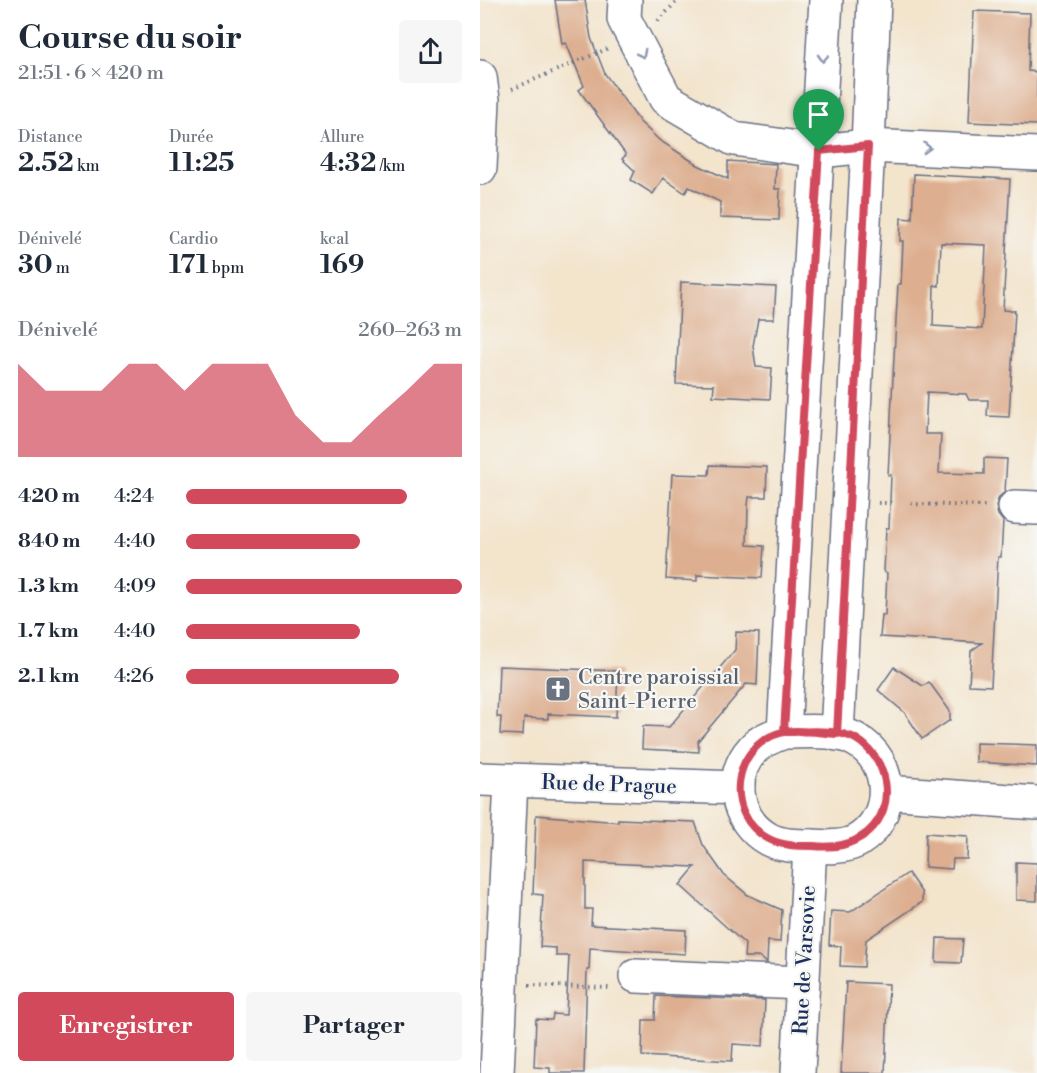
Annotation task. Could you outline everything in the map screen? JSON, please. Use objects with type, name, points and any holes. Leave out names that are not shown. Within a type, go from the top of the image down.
[{"type":"street","points":[[625,0],[624,19],[666,99],[734,139],[819,151],[868,146],[1037,154]]},
{"type":"street","points":[[784,732],[826,0]]},
{"type":"street","points":[[837,734],[874,0]]},
{"type":"street","points":[[480,168],[482,89]]},
{"type":"street","points":[[784,732],[837,734],[855,739],[869,749],[880,763],[886,780],[886,792],[881,815],[871,830],[857,841],[840,847],[786,845],[770,840],[755,830],[744,815],[738,799],[738,781],[743,764],[753,749],[768,738],[784,732]]},
{"type":"street","points":[[492,1054],[501,984],[496,780]]},
{"type":"street","name":"Rue de Prague","points":[[496,780],[738,788]]},
{"type":"street","points":[[886,792],[1037,803]]},
{"type":"street","name":"Rue de Varsovie","points":[[798,1073],[810,846]]},
{"type":"street","points":[[636,976],[802,983]]},
{"type":"path","points":[[482,89],[634,38],[654,24],[678,0]]},
{"type":"path","points":[[911,504],[1026,507]]},
{"type":"path","points":[[501,984],[636,989],[636,976]]},
{"type":"building","points":[[555,0],[585,0],[591,38],[605,74],[640,122],[659,140],[698,165],[728,179],[728,161],[776,164],[775,189],[780,189],[779,220],[720,218],[720,202],[689,187],[685,193],[663,178],[653,194],[631,180],[635,171],[622,159],[626,155],[579,90],[584,86],[566,43],[562,44]]},
{"type":"building","points":[[974,11],[1030,13],[1028,71],[1037,72],[1037,125],[969,122]]},
{"type":"building","points":[[914,174],[1010,179],[1003,310],[1015,311],[1009,417],[987,416],[988,400],[969,400],[966,394],[927,392],[925,434],[941,434],[939,473],[984,474],[984,458],[1007,459],[1005,492],[999,497],[996,506],[998,515],[1003,521],[1001,557],[998,557],[991,686],[969,685],[971,651],[982,643],[880,637],[882,615],[885,615],[887,573],[884,572],[886,528],[889,528],[891,475],[888,475],[898,284],[901,284],[903,241],[900,241],[901,218],[912,219]],"holes":[[[941,243],[986,245],[982,329],[933,326],[934,285],[939,286]]]},
{"type":"building","points":[[681,282],[776,287],[774,319],[758,319],[753,346],[756,367],[772,368],[770,399],[713,396],[714,385],[676,384]]},
{"type":"building","points":[[710,465],[767,467],[766,497],[749,497],[748,505],[747,545],[764,546],[762,578],[697,575],[697,581],[666,579],[672,474],[709,475]]},
{"type":"building","points":[[736,632],[759,633],[757,685],[746,684],[698,741],[699,752],[642,749],[643,726],[669,727],[735,650]]},
{"type":"building","name":"Centre paroissial Saint-Pierre","points":[[499,666],[618,671],[616,717],[548,714],[548,719],[524,718],[523,735],[500,734],[501,717],[497,717]]},
{"type":"building","points":[[894,667],[923,686],[929,682],[950,711],[950,720],[922,739],[905,713],[878,690]]},
{"type":"building","points":[[976,743],[1037,745],[1037,766],[976,762]]},
{"type":"building","points":[[536,815],[618,822],[618,819],[695,822],[703,845],[724,875],[748,895],[782,910],[780,942],[768,941],[767,963],[760,957],[744,957],[745,944],[680,885],[695,867],[585,862],[585,909],[592,909],[591,925],[686,930],[685,954],[590,948],[589,970],[587,970],[584,1073],[550,1073],[550,1068],[534,1067],[536,1019],[552,1020],[553,1014],[566,1015],[569,956],[556,956],[556,948],[540,947],[543,895],[533,894]]},
{"type":"building","points":[[926,833],[968,836],[967,859],[953,859],[952,869],[925,867]]},
{"type":"building","points":[[1016,862],[1037,863],[1037,901],[1016,900]]},
{"type":"building","points":[[908,873],[922,893],[922,902],[866,940],[864,967],[840,966],[841,946],[829,945],[831,911],[850,912]]},
{"type":"building","points":[[937,938],[963,939],[961,963],[936,962]]},
{"type":"building","points":[[846,982],[889,984],[885,1073],[841,1073]]},
{"type":"building","points":[[656,996],[765,1000],[763,1046],[733,1044],[732,1061],[642,1056],[643,1020],[655,1020]]},
{"type":"place","name":"Centre paroissial Saint-Pierre","points":[[558,689]]},
{"type":"route","points":[[819,151],[784,732],[837,734],[855,739],[869,749],[880,763],[886,780],[886,798],[881,815],[871,830],[857,841],[840,847],[786,845],[770,840],[755,830],[744,815],[738,799],[738,781],[743,764],[753,749],[768,738],[784,732],[802,732],[837,734],[868,146],[819,151]]}]
